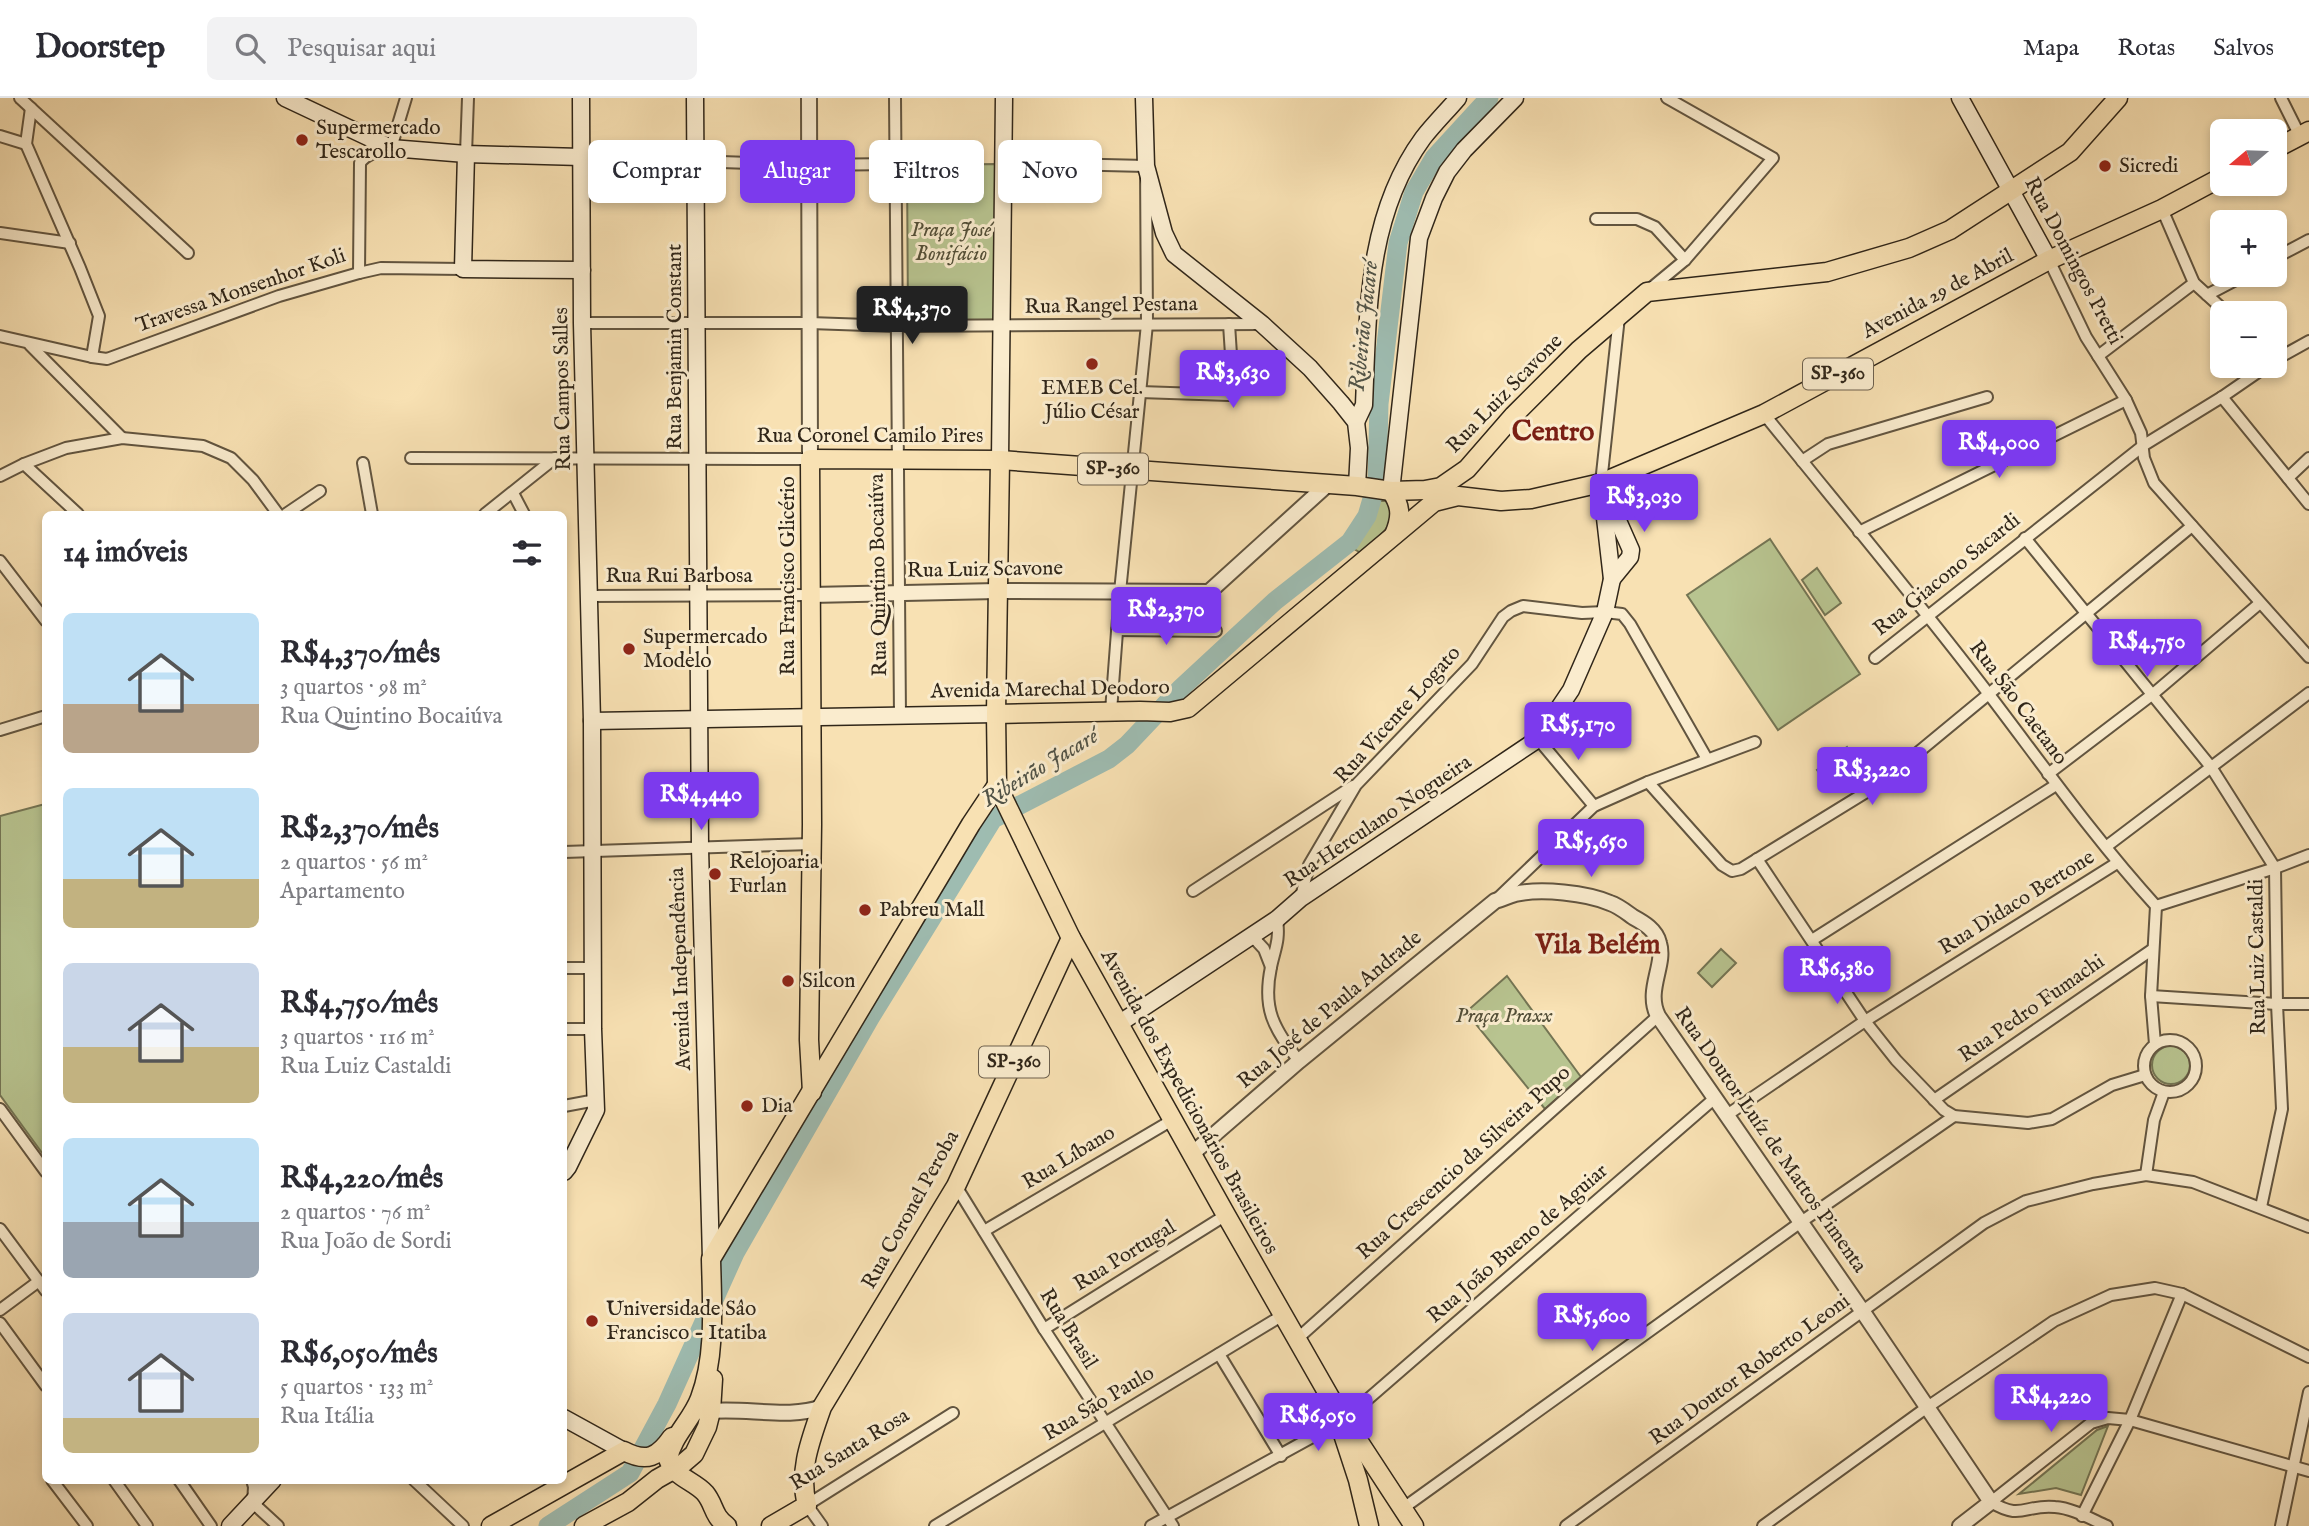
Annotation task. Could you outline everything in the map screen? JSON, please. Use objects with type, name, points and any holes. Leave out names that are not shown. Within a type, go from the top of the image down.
[{"type":"main road","points":[[285,98],[391,148],[466,154],[581,157]]},
{"type":"main road","name":"Rua Campos Salles","points":[[582,98],[582,323],[592,721],[593,1029],[596,1100]]},
{"type":"main road","name":"Rua Benjamin Constant","points":[[695,98],[695,140]]},
{"type":"main road","points":[[711,1259],[997,785],[1004,98]]},
{"type":"main road","points":[[1144,98],[1146,166],[1164,233],[1174,254],[1262,324],[1310,368],[1356,422]]},
{"type":"main road","points":[[1360,487],[1356,422],[1364,405],[1374,257],[1382,223],[1412,155],[1458,98]]},
{"type":"main road","points":[[1394,535],[1400,521],[1399,503],[1388,491],[1419,238],[1433,198],[1447,172],[1464,150],[1515,98]]},
{"type":"main road","name":"Rua Domingos Pretti","points":[[1959,98],[2049,260]]},
{"type":"main road","points":[[1647,292],[1827,272],[1909,248],[1950,230],[2070,152],[2118,98]]},
{"type":"main road","points":[[2287,143],[2305,133]]},
{"type":"main road","points":[[463,269],[466,154]]},
{"type":"main road","name":"Avenida 29 de Abril","points":[[1434,502],[1458,496],[1501,501],[1531,499],[1601,483],[1764,414],[2049,260],[2162,209],[2210,183]]},
{"type":"main road","name":"Rua Benjamin Constant","points":[[695,203],[697,595]]},
{"type":"main road","name":"Travessa Monsenhor Koli","points":[[463,269],[582,270]]},
{"type":"main road","name":"Rua Luiz Scavone","points":[[1328,484],[1388,491],[1425,491],[1441,487],[1467,469],[1514,415],[1579,350],[1647,292]]},
{"type":"main road","name":"Rua Coronel Camilo Pires","points":[[810,459],[1000,460],[1328,484]]},
{"type":"main road","name":"Rua Francisco Glicério","points":[[810,459],[812,844],[809,1040],[812,1093]]},
{"type":"main road","points":[[1467,469],[1463,479],[1470,498]]},
{"type":"main road","points":[[1601,483],[1631,550],[1630,557],[1612,579]]},
{"type":"main road","name":"Rua Herculano Nogueira","points":[[1120,1023],[1252,936],[1301,898],[1538,739],[1571,690],[1605,612],[1612,579],[1601,483]]},
{"type":"main road","name":"Avenida Marechal Deodoro","points":[[592,721],[1140,710],[1170,712],[1188,708],[1434,502]]},
{"type":"main road","points":[[1609,552],[1615,561],[1623,564]]},
{"type":"main road","name":"Avenida Independência","points":[[626,1453],[649,1457],[661,1452],[696,1414],[713,1386],[700,848],[697,595]]},
{"type":"main road","name":"Avenida dos Expedicionários Brasileiros","points":[[997,785],[1071,938],[1342,1421]]},
{"type":"main road","name":"Rua Coronel Peroba","points":[[807,1505],[803,1474],[810,1441],[822,1407],[956,1186],[1071,938]]},
{"type":"main road","points":[[809,1040],[824,1045],[841,1042]]},
{"type":"main road","points":[[567,1168],[596,1110],[596,1100]]},
{"type":"main road","name":"Avenida Independência","points":[[584,1526],[628,1502],[657,1479],[680,1475],[705,1434],[693,1399],[711,1341]]},
{"type":"main road","points":[[567,1420],[626,1453]]},
{"type":"main road","points":[[1342,1421],[1377,1468],[1414,1526]]},
{"type":"main road","points":[[1342,1421],[1365,1524]]},
{"type":"main road","points":[[491,1526],[626,1453]]},
{"type":"main road","points":[[1355,1471],[1371,1466],[1377,1468]]},
{"type":"main road","points":[[1355,1471],[1402,1508]]},
{"type":"main road","points":[[680,1475],[704,1493],[718,1519],[727,1526]]},
{"type":"main road","points":[[230,1526],[270,1484]]},
{"type":"main road","name":"Rua Santa Rosa","points":[[771,1526],[807,1505]]},
{"type":"street","points":[[20,98],[188,253]]},
{"type":"street","points":[[359,273],[360,163],[371,154],[391,148],[406,98]]},
{"type":"street","points":[[466,154],[468,98]]},
{"type":"street","name":"Rua Francisco Glicério","points":[[809,98],[809,140]]},
{"type":"street","name":"Rua Quintino Bocaiúva","points":[[894,140],[895,98]]},
{"type":"street","points":[[1647,292],[1685,260],[1773,158],[1667,98]]},
{"type":"street","points":[[2281,98],[2305,133]]},
{"type":"street","points":[[31,108],[26,144],[99,316],[92,357]]},
{"type":"street","points":[[0,136],[26,144]]},
{"type":"street","points":[[581,157],[588,157]]},
{"type":"street","points":[[1102,165],[1146,166],[1147,324],[1111,711]]},
{"type":"street","name":"Rua Francisco Glicério","points":[[809,203],[810,459]]},
{"type":"street","name":"Rua Quintino Bocaiúva","points":[[894,203],[900,716]]},
{"type":"street","points":[[2162,209],[2194,283],[2214,301]]},
{"type":"street","points":[[1596,219],[1637,219],[1656,227],[1685,260]]},
{"type":"street","points":[[0,233],[70,243]]},
{"type":"street","points":[[2287,252],[2309,240]]},
{"type":"street","name":"Rua Domingos Pretti","points":[[2049,260],[2085,337],[2126,400],[2141,433],[2144,458],[2154,483],[2309,657]]},
{"type":"street","name":"Travessa Monsenhor Koli","points":[[0,336],[107,359],[279,296],[359,273],[381,268],[463,269]]},
{"type":"street","points":[[2098,356],[2194,283]]},
{"type":"street","points":[[2207,295],[2222,287]]},
{"type":"street","points":[[1601,483],[1619,317]]},
{"type":"street","name":"Rua Rangel Pestana","points":[[582,323],[810,323],[896,326],[1262,324]]},
{"type":"street","points":[[1140,392],[1229,395],[1233,385],[1229,324]]},
{"type":"street","points":[[2287,352],[2309,341]]},
{"type":"street","points":[[29,343],[121,438]]},
{"type":"street","name":"Rua Giacono Sacardi","points":[[1875,658],[2144,445],[2250,378]]},
{"type":"street","points":[[1802,461],[1828,444],[1987,397]]},
{"type":"street","points":[[2222,397],[2309,504]]},
{"type":"street","points":[[1859,532],[2126,400]]},
{"type":"street","name":"Rua São Caetano","points":[[1764,414],[1990,695],[2056,785],[2107,846],[2117,863],[2156,906]]},
{"type":"street","points":[[0,476],[66,448],[121,438],[203,446],[231,458],[253,480],[276,511]]},
{"type":"street","name":"Rua Coronel Camilo Pires","points":[[411,458],[810,459]]},
{"type":"street","points":[[489,511],[555,458]]},
{"type":"street","points":[[2288,478],[2309,458]]},
{"type":"street","points":[[363,463],[371,511]]},
{"type":"street","points":[[24,464],[75,511]]},
{"type":"street","name":"Rua Luiz Scavone","points":[[811,595],[998,591],[1209,592],[1328,484]]},
{"type":"street","points":[[290,511],[320,491]]},
{"type":"street","points":[[513,492],[522,511]]},
{"type":"street","points":[[1648,782],[1722,864],[1732,871],[1741,869],[1881,783],[2192,526]]},
{"type":"street","name":"Rua Luiz Castaldi","points":[[2025,538],[2211,767],[2275,868],[2282,1109],[2261,1207]]},
{"type":"street","points":[[0,561],[42,616]]},
{"type":"street","name":"Rua Rui Barbosa","points":[[589,596],[811,595]]},
{"type":"street","points":[[2048,774],[2153,694],[2260,603]]},
{"type":"street","name":"Rua Vicente Logato","points":[[1301,898],[1309,865],[1356,785],[1472,664],[1503,617],[1524,606],[1582,613],[1605,612]]},
{"type":"street","points":[[1605,612],[1622,614],[1630,624],[1707,759]]},
{"type":"street","points":[[1117,630],[1216,632]]},
{"type":"street","points":[[2107,846],[2309,693]]},
{"type":"street","points":[[0,730],[42,717]]},
{"type":"street","points":[[1538,739],[1594,806]]},
{"type":"street","points":[[1495,901],[1594,806],[1648,782],[1755,742]]},
{"type":"street","points":[[1194,891],[1356,785]]},
{"type":"street","points":[[1812,940],[2056,785]]},
{"type":"street","points":[[567,852],[812,844]]},
{"type":"street","points":[[2155,1044],[2151,996],[2156,906],[2309,855]]},
{"type":"street","points":[[1757,859],[1865,1021],[1896,1060],[1944,1110],[1954,1116],[2028,1123],[2052,1119],[2112,1085],[2145,1075]]},
{"type":"street","name":"Rua Didaco Bertone","points":[[1727,1115],[1865,1021],[2117,863]]},
{"type":"street","name":"Rua Doutor Luíz de Mattos Pimenta","points":[[1495,901],[1516,894],[1543,892],[1595,898],[1613,904],[1645,924],[1654,933],[1660,952],[1654,1000],[1658,1016],[1991,1502]]},
{"type":"street","name":"Rua José de Paula Andrade","points":[[1193,1153],[1299,1061],[1495,901]]},
{"type":"street","points":[[1276,919],[1279,939],[1271,967],[1267,1007],[1279,1035],[1299,1061]]},
{"type":"street","points":[[1252,936],[1264,949],[1271,967]]},
{"type":"street","name":"Rua Pedro Fumachi","points":[[1934,1100],[2153,949]]},
{"type":"street","points":[[567,968],[593,968]]},
{"type":"street","points":[[2151,996],[2309,1004]]},
{"type":"street","name":"Rua Crescencio da Silveira Pupo","points":[[1297,1339],[1658,1016]]},
{"type":"street","points":[[567,1030],[593,1029]]},
{"type":"street","points":[[2172,1039],[2180,1041],[2193,1053],[2196,1070],[2188,1085],[2181,1090],[2164,1092],[2149,1083],[2145,1075],[2145,1058],[2155,1044],[2172,1039]]},
{"type":"street","points":[[2146,1175],[2154,1120],[2164,1092]]},
{"type":"street","name":"Rua João Bueno de Aguiar","points":[[1152,1526],[1170,1522],[1342,1421],[1715,1098]]},
{"type":"street","points":[[567,1105],[596,1100]]},
{"type":"street","points":[[0,1109],[42,1167]]},
{"type":"street","points":[[1402,1508],[1801,1222],[1954,1116]]},
{"type":"street","name":"Rua Líbano","points":[[984,1231],[1174,1119]]},
{"type":"street","name":"Rua Doutor Roberto Leoni","points":[[1566,1526],[1984,1223],[2026,1201],[2093,1184],[2146,1175],[2193,1182],[2309,1227]]},
{"type":"street","name":"Rua Brasil","points":[[956,1186],[1044,1329],[1170,1522]]},
{"type":"street","name":"Rua Portugal","points":[[1044,1329],[1227,1215]]},
{"type":"street","points":[[0,1229],[42,1286],[0,1310]]},
{"type":"street","points":[[1763,1526],[1926,1408],[2054,1321],[2111,1295],[2155,1289],[2182,1294],[2309,1357]]},
{"type":"street","points":[[2082,1516],[2130,1420],[2182,1294]]},
{"type":"street","name":"Rua São Paulo","points":[[940,1525],[1104,1422],[1283,1315]]},
{"type":"street","points":[[0,1323],[42,1381]]},
{"type":"street","points":[[1219,1354],[1281,1456]]},
{"type":"street","points":[[2281,1526],[2309,1392]]},
{"type":"street","points":[[696,1414],[739,1410],[810,1412],[822,1407]]},
{"type":"street","points":[[798,1412],[810,1441]]},
{"type":"street","name":"Rua Santa Rosa","points":[[807,1505],[953,1413]]},
{"type":"street","points":[[1967,1523],[2091,1423],[2108,1418],[2130,1420],[2309,1471]]},
{"type":"street","points":[[55,1484],[87,1526]]},
{"type":"street","points":[[117,1484],[147,1526]]},
{"type":"street","points":[[182,1484],[211,1526]]},
{"type":"street","points":[[253,1484],[253,1503],[278,1526]]},
{"type":"street","points":[[418,1484],[463,1526]]},
{"type":"street","points":[[1991,1502],[2005,1511],[2016,1513],[2029,1508],[2058,1507],[2107,1526]]},
{"type":"street","points":[[807,1505],[822,1526]]},
{"type":"green space","name":"Praça José Bonifácio","points":[[984,164],[995,164],[996,320],[908,320],[907,203],[984,203]]},
{"type":"green space","points":[[1376,501],[1388,501],[1388,525],[1361,553],[1354,549],[1372,519]]},
{"type":"green space","points":[[1770,539],[1860,674],[1778,730],[1687,595]]},
{"type":"green space","points":[[1817,568],[1841,603],[1825,615],[1802,580]]},
{"type":"green space","points":[[42,805],[42,1153],[0,1095],[0,816]]},
{"type":"green space","points":[[1721,949],[1736,963],[1712,987],[1698,973]]},
{"type":"green space","name":"Praça Praxx","points":[[1507,976],[1581,1077],[1545,1109],[1466,1012]]},
{"type":"green space","points":[[2171,1046],[2184,1052],[2190,1065],[2184,1078],[2171,1084],[2158,1078],[2152,1065],[2158,1052]]},
{"type":"green space","points":[[2108,1426],[2081,1495],[2056,1488],[2019,1494],[2097,1430]]},
{"type":"water","points":[[1847,747],[1856,761],[1827,783],[1817,770]]},
{"type":"waterway","name":"Ribeirão Jacaré","points":[[548,1526],[630,1473],[667,1404],[735,1253],[870,1018],[993,819],[1109,759],[1127,745],[1180,689],[1275,601],[1350,542],[1367,516],[1377,482],[1379,404],[1398,243],[1414,192],[1434,158],[1489,98]]},
{"type":"place","name":"Supermercado Tescarollo","points":[[302,140]]},
{"type":"place","name":"Sicredi","points":[[2105,166]]},
{"type":"place","name":"EMEB Cel. Júlio César","points":[[1092,364]]},
{"type":"place","name":"Supermercado Modelo","points":[[629,649]]},
{"type":"place","name":"Relojoaria Furlan","points":[[715,874]]},
{"type":"place","name":"Pabreu Mall","points":[[865,910]]},
{"type":"place","name":"Silcon","points":[[788,981]]},
{"type":"place","name":"Dia","points":[[747,1106]]},
{"type":"place","name":"Universidade Sâo Francisco - Itatiba","points":[[592,1321]]},
{"type":"district","name":"Centro","points":[[1553,432]]},
{"type":"district","name":"Vila Belém","points":[[1598,945]]}]
